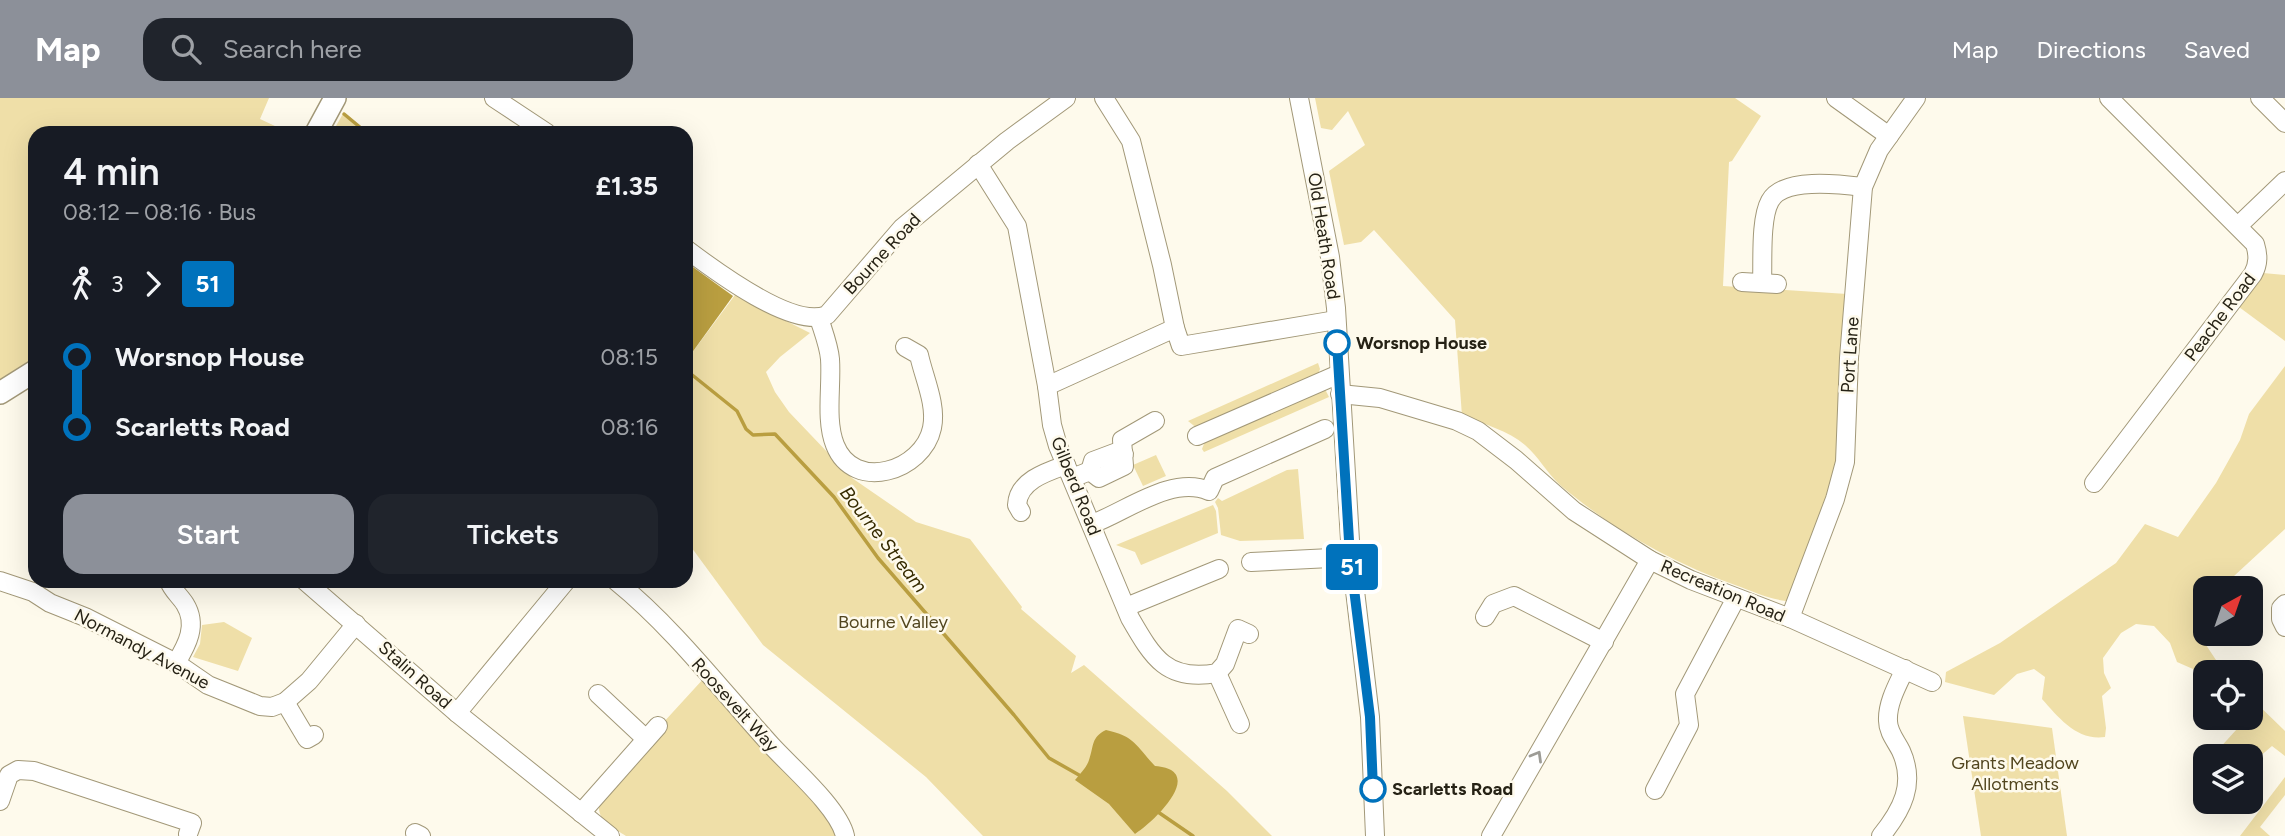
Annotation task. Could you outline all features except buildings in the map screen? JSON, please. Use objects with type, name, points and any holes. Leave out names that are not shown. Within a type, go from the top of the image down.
[{"type":"main road","points":[[320,126],[335,98]]},
{"type":"main road","points":[[0,393],[28,375]]},
{"type":"street","points":[[494,98],[536,126]]},
{"type":"street","name":"Bourne Road","points":[[819,318],[827,315],[902,228],[978,164],[1066,98]]},
{"type":"street","points":[[1104,98],[1131,141],[1181,346],[1336,320]]},
{"type":"street","name":"Old Heath Road","points":[[1299,98],[1330,257],[1350,557],[1370,717],[1375,836]]},
{"type":"street","points":[[1836,98],[1889,136]]},
{"type":"street","name":"Port Lane","points":[[1790,618],[1835,499],[1845,462],[1849,366],[1863,187],[1870,167],[1916,98]]},
{"type":"street","name":"Peache Road","points":[[2094,483],[2253,274],[2257,267],[2258,254],[2255,244],[2238,226],[2109,98]]},
{"type":"street","points":[[2260,98],[2285,123]]},
{"type":"street","name":"Gilberd Road","points":[[978,164],[1017,226],[1052,425],[1126,607],[1144,642],[1169,668],[1185,676],[1217,673]]},
{"type":"street","points":[[2238,226],[2285,181]]},
{"type":"street","points":[[1742,282],[1770,283],[1766,214],[1770,201],[1778,192],[1796,186],[1863,187]]},
{"type":"street","points":[[693,254],[770,303],[792,314],[819,318],[830,356],[831,416],[835,445],[843,458],[859,469],[889,479],[899,467],[922,451],[934,419],[918,348]]},
{"type":"street","points":[[1047,386],[1175,328]]},
{"type":"street","points":[[1197,436],[1339,374]]},
{"type":"street","name":"Recreation Road","points":[[1340,394],[1380,398],[1457,421],[1478,431],[1516,460],[1574,512],[1650,560],[1691,580],[1790,618],[1931,682]]},
{"type":"street","points":[[1021,512],[1017,505],[1021,491],[1035,478],[1090,471],[1099,478],[1124,466],[1122,440],[1155,421]]},
{"type":"street","points":[[1092,524],[1171,488],[1186,486],[1209,491],[1215,478],[1325,429]]},
{"type":"street","points":[[1251,562],[1350,557]]},
{"type":"street","points":[[1491,836],[1650,560]]},
{"type":"street","points":[[1126,607],[1219,569]]},
{"type":"street","name":"Normandy Avenue","points":[[0,581],[28,585]]},
{"type":"street","name":"Normandy Avenue","points":[[37,588],[50,603],[85,617],[176,663],[208,685],[247,702],[272,707],[285,702]]},
{"type":"street","points":[[174,588],[184,602],[191,621],[190,639],[176,663]]},
{"type":"street","name":"Stalin Road","points":[[313,588],[457,713],[560,588]]},
{"type":"street","name":"Roosevelt Way","points":[[624,588],[650,610],[804,779],[835,815],[845,836]]},
{"type":"street","points":[[1485,617],[1493,604],[1514,596],[1604,642]]},
{"type":"street","points":[[1655,790],[1689,725],[1685,694],[1736,598]]},
{"type":"street","points":[[2285,604],[2281,608],[2281,619],[2285,627]]},
{"type":"street","points":[[306,740],[285,702],[309,681],[356,624]]},
{"type":"street","points":[[1240,724],[1217,673],[1225,664],[1238,629],[1249,634]]},
{"type":"street","points":[[1881,836],[1901,809],[1905,797],[1905,762],[1889,728],[1888,717],[1905,669]]},
{"type":"street","points":[[582,813],[652,732],[598,694]]},
{"type":"street","points":[[457,713],[610,836]]},
{"type":"street","points":[[0,801],[9,775],[18,770],[34,771],[192,823],[188,834]]},
{"type":"green space","points":[[0,98],[269,98],[260,119],[275,126],[28,126],[28,369],[0,387]]},
{"type":"green space","points":[[1315,98],[1735,98],[1761,116],[1729,162],[1723,286],[1847,294],[1837,479],[1791,595],[1786,601],[1766,597],[1711,576],[1643,543],[1600,516],[1560,485],[1519,440],[1462,416],[1455,320],[1374,230],[1361,242],[1344,245],[1329,171],[1365,145],[1348,111],[1332,130],[1321,128]]},
{"type":"green space","points":[[344,112],[360,126],[336,126]]},
{"type":"green space","points":[[2263,273],[2285,275],[2285,341],[2239,307]]},
{"type":"green space","name":"Bourne Valley","points":[[735,295],[810,333],[766,372],[775,392],[789,412],[852,478],[916,522],[970,539],[1021,609],[1076,656],[1071,673],[1084,665],[1227,791],[1272,836],[983,836],[926,777],[763,645],[693,550],[693,352]]},
{"type":"green space","points":[[1318,363],[1318,374],[1198,429],[1188,421]]},
{"type":"green space","points":[[2285,366],[2285,529],[2234,576],[2193,576],[2193,646],[2207,646],[2216,660],[2193,660],[2193,669],[2177,662],[2170,643],[2154,626],[2136,624],[2121,633],[2103,658],[2104,673],[2111,688],[2102,696],[2105,737],[2086,735],[2069,727],[2042,699],[2045,677],[2034,669],[2017,674],[1994,695],[1945,682],[1946,672],[2000,643],[2116,563],[2145,524],[2178,537],[2216,483],[2240,440],[2249,414]]},
{"type":"green space","points":[[1325,389],[1329,397],[1204,452],[1202,449],[1207,436]]},
{"type":"green space","points":[[1156,455],[1166,476],[1143,486],[1133,465]]},
{"type":"green space","points":[[1298,469],[1304,539],[1240,541],[1221,535],[1215,502],[1218,498],[1222,501],[1287,470]]},
{"type":"green space","points":[[1213,505],[1218,533],[1141,565],[1135,552],[1116,545]]},
{"type":"green space","points":[[224,622],[252,638],[238,671],[193,657],[200,644],[202,625]]},
{"type":"green space","points":[[705,677],[825,812],[838,836],[626,836],[604,820],[599,805],[667,729],[662,724]]},
{"type":"green space","points":[[2263,710],[2285,731],[2285,756],[2272,746],[2263,754],[2263,744],[2223,744],[2236,730],[2263,730]]},
{"type":"green space","name":"Grants Meadow Allotments","points":[[1963,716],[2052,728],[2067,836],[1981,836]]},
{"type":"green space","points":[[2285,777],[2285,795],[2260,827],[2270,836],[2240,836],[2257,814],[2263,814],[2263,806]]},
{"type":"shaded area","points":[[693,267],[733,296],[693,351]]},
{"type":"shaded area","points":[[1106,730],[1130,739],[1155,766],[1170,770],[1177,777],[1177,786],[1164,808],[1135,834],[1109,804],[1075,780],[1088,763],[1095,739]]},
{"type":"waterway","name":"Bourne Stream","points":[[344,114],[359,126]]},
{"type":"waterway","name":"Bourne Stream","points":[[693,376],[737,411],[746,429],[753,435],[775,434],[834,497],[878,558],[1049,758],[1079,775]]},
{"type":"waterway","name":"Bourne Stream","points":[[1158,812],[1193,836]]},
{"type":"bus line","name":"51","points":[[1337,343],[1350,557],[1370,717],[1373,789]]},
{"type":"place","name":"Worsnop House","points":[[1337,343]]},
{"type":"place","name":"Scarletts Road","points":[[1373,789]]}]
